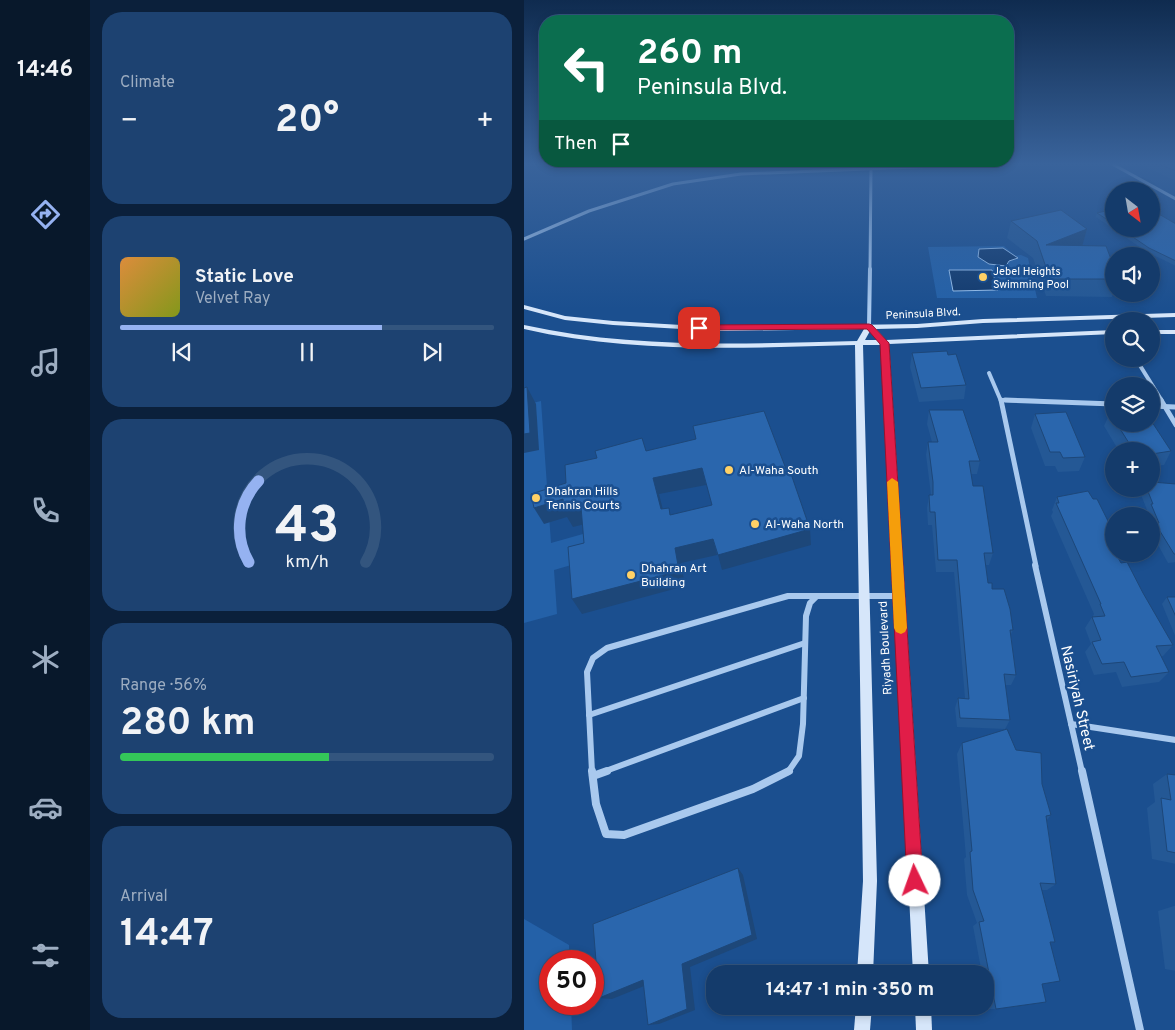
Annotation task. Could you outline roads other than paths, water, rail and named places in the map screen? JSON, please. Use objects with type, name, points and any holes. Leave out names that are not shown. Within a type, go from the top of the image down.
[{"type":"main road","name":"Peninsula Blvd.","points":[[524,307],[565,318],[613,323],[716,328],[869,326],[1175,315]]},
{"type":"main road","points":[[859,344],[869,326],[884,343]]},
{"type":"main road","points":[[524,327],[558,336],[632,344],[709,345],[859,344],[1105,332]]},
{"type":"main road","points":[[1160,332],[1175,332]]},
{"type":"main road","name":"Riyadh Boulevard","points":[[884,343],[920,965]]},
{"type":"main road","name":"Riyadh Boulevard","points":[[859,344],[870,882],[866,965]]},
{"type":"main road","points":[[862,1030],[863,1015]]},
{"type":"main road","points":[[923,1015],[924,1030]]},
{"type":"street","points":[[524,239],[585,213]]},
{"type":"street","points":[[869,326],[870,213]]},
{"type":"street","points":[[1141,367],[1175,425]]},
{"type":"street","name":"Nasiriyah Street","points":[[989,373],[1001,400],[1018,487],[1140,1030]]},
{"type":"street","points":[[1001,400],[1105,404]]},
{"type":"street","points":[[1160,407],[1175,407]]},
{"type":"street","points":[[816,597],[810,603],[806,616],[804,698],[800,756],[788,772],[753,789],[624,836],[606,834],[599,823],[593,776],[586,670],[596,654],[607,648],[788,596],[899,596]]},
{"type":"street","points":[[589,715],[805,642]]},
{"type":"street","points":[[593,776],[804,698]]},
{"type":"street","points":[[1071,724],[1175,740]]},
{"type":"place","name":"Jebel Heights Swimming Pool","points":[[983,277]]},
{"type":"place","name":"Al-Waha South","points":[[729,470]]},
{"type":"place","name":"Dhahran Hills Tennis Courts","points":[[536,498]]},
{"type":"place","name":"Al-Waha North","points":[[755,524]]},
{"type":"place","name":"Dhahran Art Building","points":[[631,575]]}]
